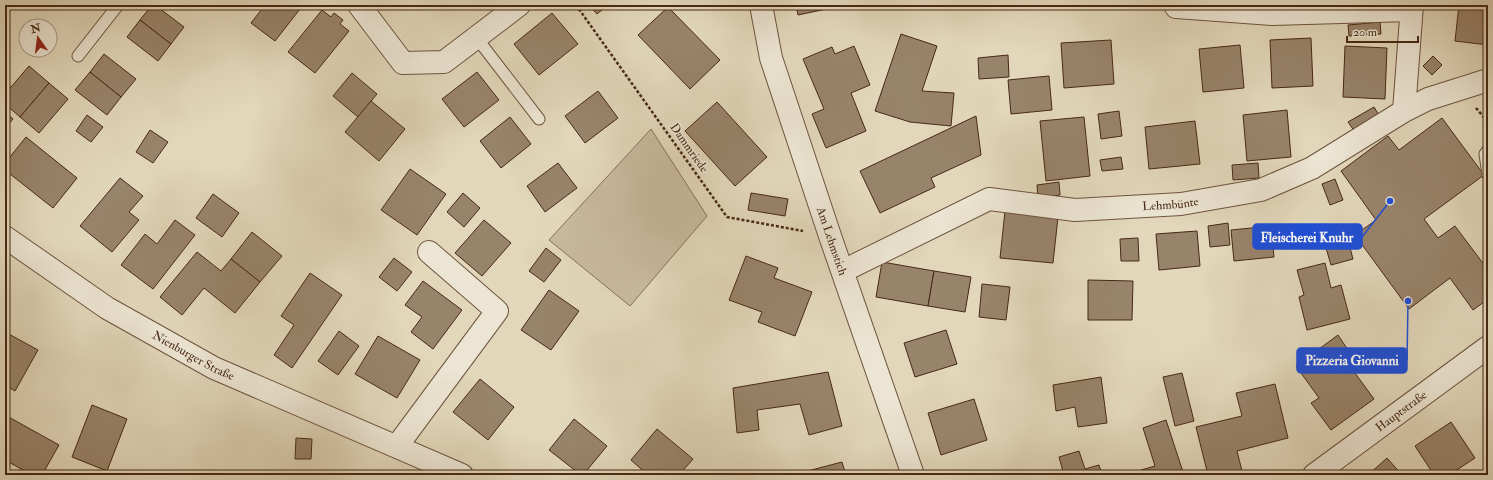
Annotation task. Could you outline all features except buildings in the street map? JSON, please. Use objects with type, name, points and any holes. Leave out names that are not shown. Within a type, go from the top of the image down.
[{"type":"street","points":[[359,5],[403,64],[444,62],[519,5]]},
{"type":"street","name":"Am Lehmstich","points":[[761,5],[771,58],[830,236],[913,475]]},
{"type":"street","points":[[1176,7],[1272,14],[1411,8],[1404,111]]},
{"type":"street","name":"Lehmbünte","points":[[842,271],[989,199],[1075,210],[1181,204],[1261,190],[1312,168],[1404,111],[1428,99],[1488,80]]},
{"type":"street","name":"Nienburger Straße","points":[[5,237],[107,308],[214,368],[462,475]]},
{"type":"street","points":[[397,446],[497,311],[430,252]]},
{"type":"street","name":"Hauptstraße","points":[[1314,475],[1488,347]]},
{"type":"lane","points":[[78,56],[118,5]]},
{"type":"lane","points":[[476,37],[539,119]]},
{"type":"lane","points":[[1488,150],[1485,154],[1488,175]]},
{"type":"path","name":"Dammriede","points":[[576,5],[727,217],[830,236]]},
{"type":"shaded area","points":[[651,129],[707,216],[630,306],[549,240]]},
{"type":"place","name":"Fleischerei Knuhr","points":[[1390,201]]},
{"type":"place","name":"Pizzeria Giovanni","points":[[1408,301]]}]
